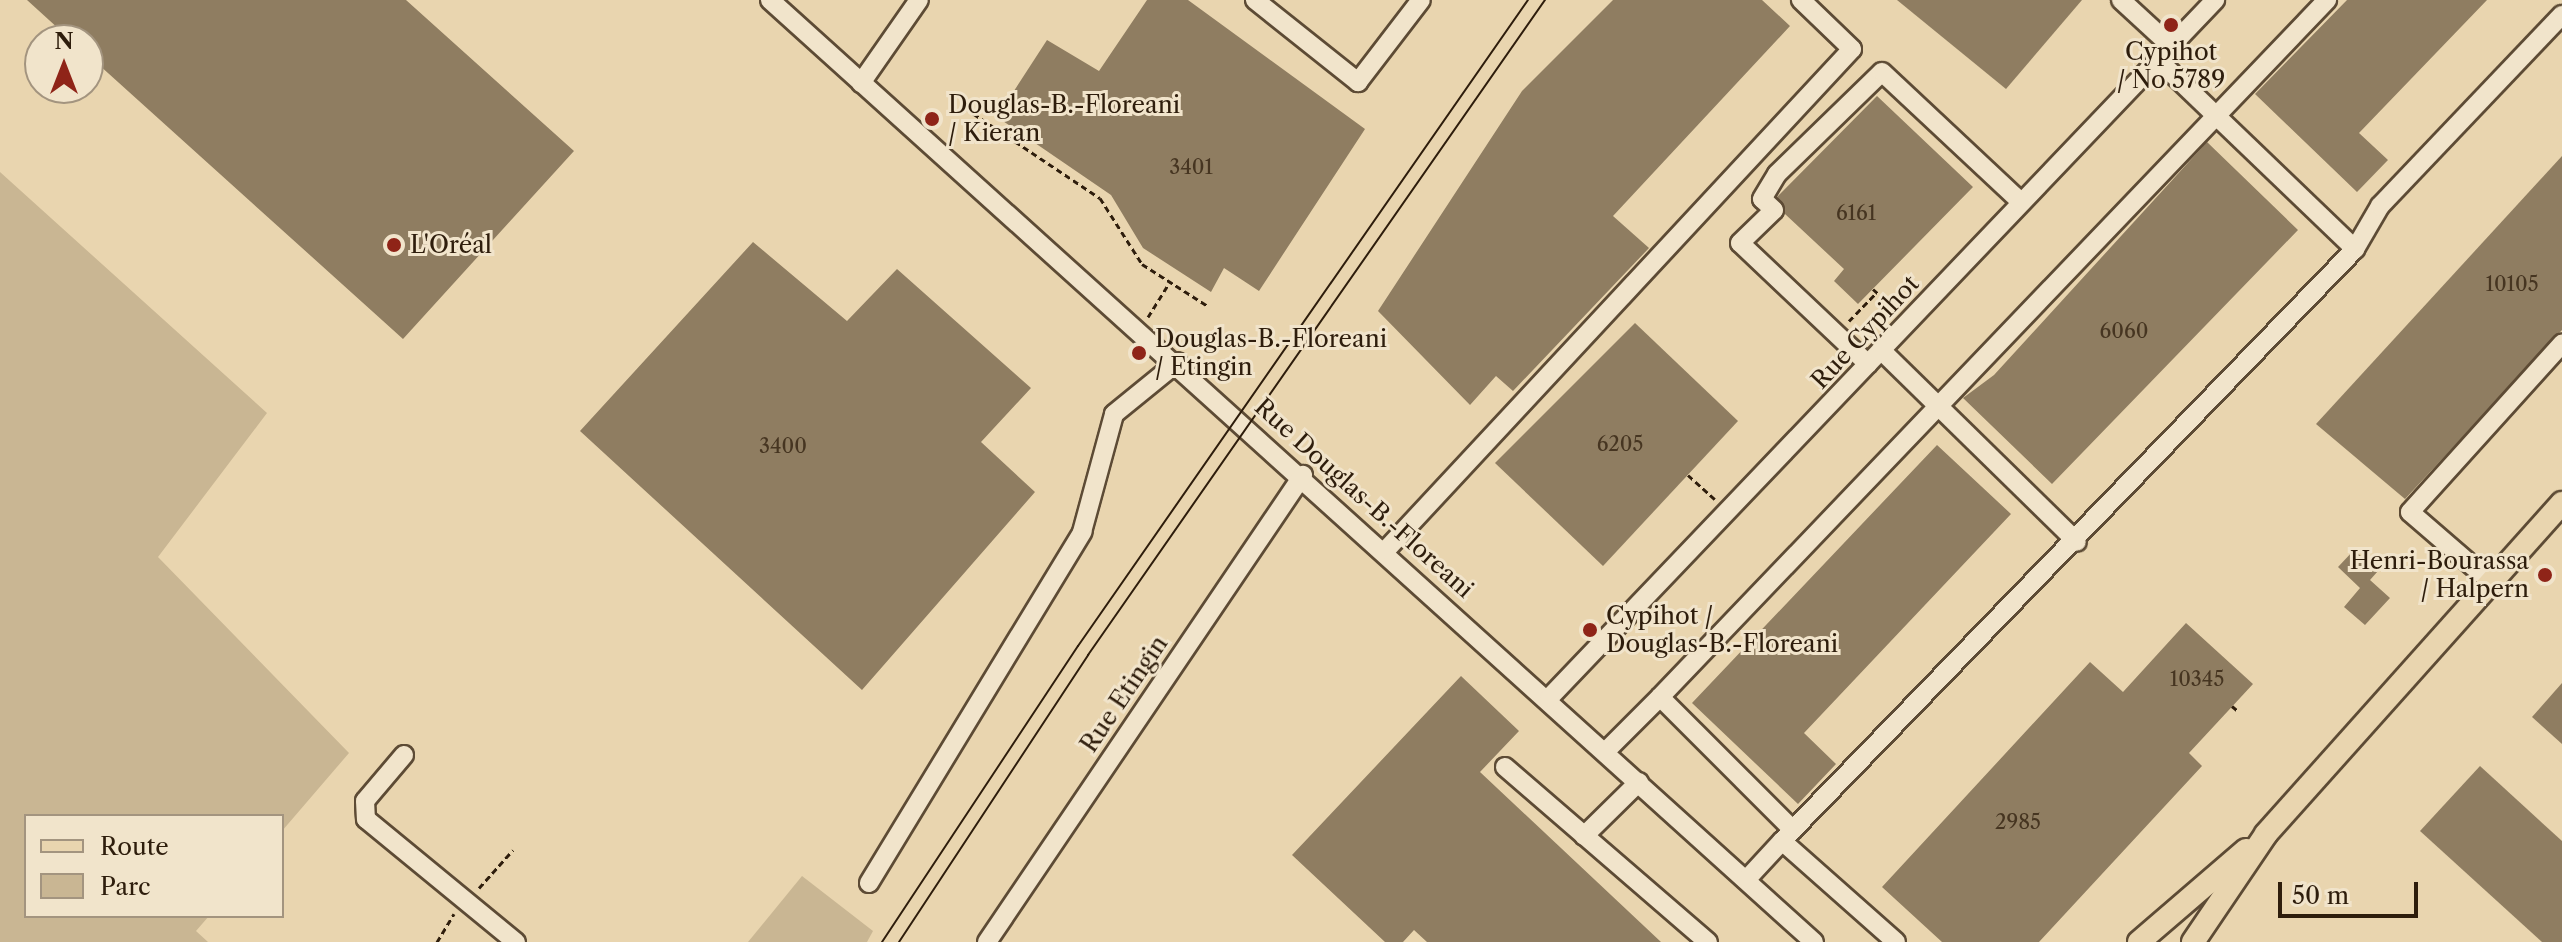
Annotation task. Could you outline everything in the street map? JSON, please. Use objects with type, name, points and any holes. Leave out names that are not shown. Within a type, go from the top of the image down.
[{"type":"main road","points":[[2193,942],[2266,834],[2562,504]]},
{"type":"main road","points":[[2139,942],[2266,834]]},
{"type":"street","name":"Rue Douglas-B.-Floreani","points":[[770,0],[1141,327],[1814,942]]},
{"type":"street","points":[[861,83],[919,0]]},
{"type":"street","points":[[1255,0],[1358,82],[1421,0]]},
{"type":"street","points":[[1386,550],[1852,49],[1801,0]]},
{"type":"street","points":[[2121,0],[2171,46]]},
{"type":"street","name":"Rue Cypihot","points":[[1549,698],[2215,0]]},
{"type":"street","points":[[1605,752],[2327,0]]},
{"type":"street","points":[[1746,880],[2077,542],[2355,249],[2380,206],[2562,15]]},
{"type":"street","points":[[2158,60],[2355,249]]},
{"type":"street","points":[[2021,202],[1882,72],[1777,174],[1762,199],[1774,210],[1740,243],[1874,357],[1937,405],[2077,542]]},
{"type":"street","points":[[2491,582],[2410,512],[2562,344]]},
{"type":"street","points":[[869,883],[1082,532],[1114,414],[1178,362]]},
{"type":"street","name":"Rue Etingin","points":[[987,942],[1303,475]]},
{"type":"street","points":[[1660,697],[1788,836],[1896,942]]},
{"type":"street","points":[[404,755],[365,801],[366,819],[516,942]]},
{"type":"street","points":[[1505,767],[1708,942]]},
{"type":"street","points":[[1584,836],[1639,782]]},
{"type":"path","points":[[965,108],[1100,198],[1128,248],[1169,283],[1208,306]]},
{"type":"path","points":[[1141,327],[1169,283]]},
{"type":"path","points":[[1845,325],[1875,290],[1897,310]]},
{"type":"path","points":[[1688,475],[1716,500]]},
{"type":"path","points":[[2232,706],[2238,711]]},
{"type":"path","points":[[473,893],[513,850]]},
{"type":"path","points":[[437,942],[456,910]]},
{"type":"green space","points":[[0,172],[267,413],[158,557],[349,753],[284,829],[284,814],[24,814],[24,918],[207,918],[196,931],[208,942],[0,942]]},
{"type":"green space","points":[[802,876],[873,931],[867,942],[748,942]]},
{"type":"building","name":"L'Oréal","points":[[27,0],[406,0],[574,151],[403,339],[104,69],[104,24],[53,24]]},
{"type":"building","points":[[1147,0],[1188,0],[1365,129],[1259,291],[1224,268],[1211,292],[1143,248],[1111,195],[997,117],[1047,40],[1099,71]]},
{"type":"building","points":[[1613,0],[1762,0],[1790,26],[1613,216],[1649,248],[1513,391],[1496,376],[1470,405],[1378,311],[1522,91]]},
{"type":"building","points":[[1897,0],[2082,0],[2006,89]]},
{"type":"building","points":[[2347,0],[2487,0],[2359,133],[2388,160],[2357,192],[2255,94]]},
{"type":"building","points":[[1877,96],[1973,187],[1858,304],[1834,281],[1844,269],[1785,214],[1777,197]]},
{"type":"building","points":[[2207,142],[2298,230],[2052,484],[1963,398],[1994,375]]},
{"type":"building","points":[[2562,156],[2562,330],[2405,499],[2316,424]]},
{"type":"building","points":[[753,242],[847,321],[897,269],[1031,388],[981,442],[1035,492],[862,690],[580,431]]},
{"type":"building","points":[[1635,323],[1738,421],[1603,566],[1495,463]]},
{"type":"building","points":[[1937,445],[2011,514],[1804,733],[1836,764],[1798,804],[1692,703]]},
{"type":"building","points":[[2354,550],[2378,571],[2370,580],[2390,598],[2365,625],[2344,607],[2360,588],[2338,567]]},
{"type":"building","points":[[2186,623],[2253,684],[2189,753],[2202,766],[2039,942],[1942,942],[1882,887],[2090,662],[2123,692]]},
{"type":"building","points":[[1461,676],[1519,731],[1480,772],[1661,942],[1427,942],[1414,930],[1403,942],[1385,942],[1292,855]]},
{"type":"building","points":[[2562,683],[2562,744],[2532,717]]},
{"type":"building","points":[[2480,766],[2562,841],[2562,942],[2542,942],[2420,831]]},
{"type":"tram line","points":[[882,942],[1078,646],[1528,0]]},
{"type":"tram line","points":[[899,942],[1088,655],[1545,0]]},
{"type":"place","name":"Cypihot / No 5789","points":[[2171,25]]},
{"type":"place","name":"Douglas-B.-Floreani / Kieran","points":[[932,119]]},
{"type":"place","name":"L'Oréal","points":[[394,245]]},
{"type":"place","name":"Douglas-B.-Floreani / Etingin","points":[[1139,353]]},
{"type":"place","name":"Henri-Bourassa / Halpern","points":[[2545,575]]},
{"type":"place","name":"Cypihot / Douglas-B.-Floreani","points":[[1590,630]]}]
